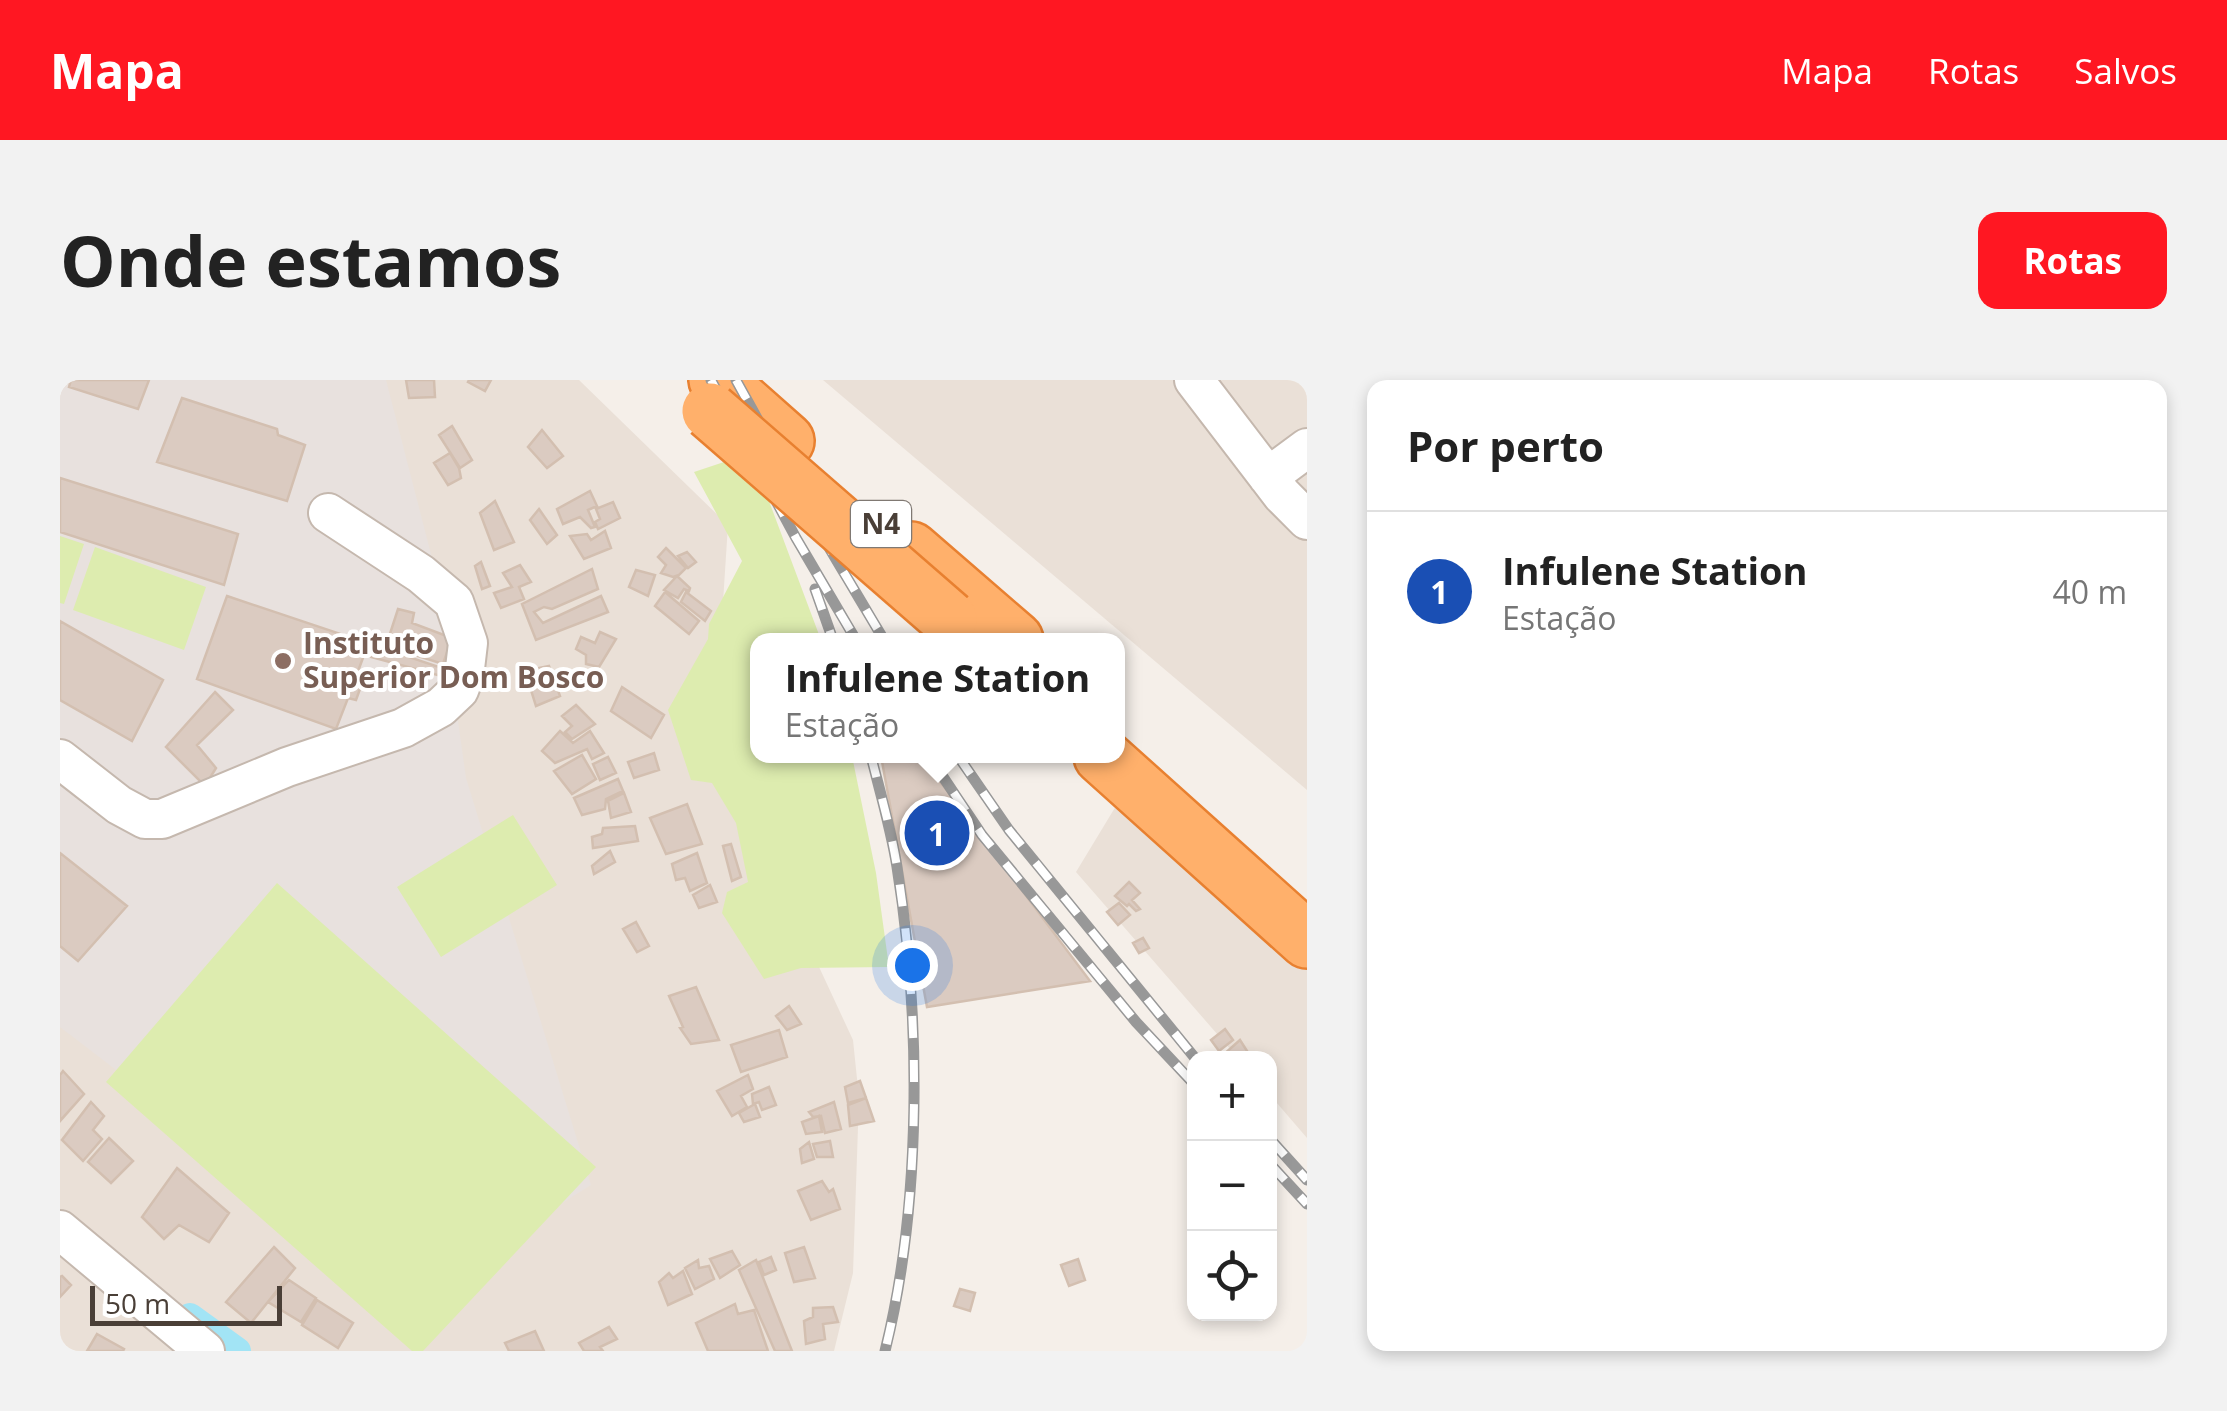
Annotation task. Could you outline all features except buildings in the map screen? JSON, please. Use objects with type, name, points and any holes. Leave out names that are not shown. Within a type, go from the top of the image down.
[{"type":"highway","name":"N4","points":[[712,394],[961,630]]},
{"type":"highway","name":"N4","points":[[712,394],[1006,633]]},
{"type":"highway","points":[[1125,737],[1307,895]]},
{"type":"highway","points":[[1110,763],[1307,940]]},
{"type":"street","points":[[1194,380],[1282,495],[1307,520]]},
{"type":"street","points":[[1268,477],[1307,448]]},
{"type":"street","points":[[60,759],[119,804],[145,819],[162,819],[287,767],[403,728],[440,707],[460,690],[468,643],[454,602],[421,574],[328,514]]},
{"type":"street","points":[[60,1230],[206,1351]]},
{"type":"shaded area","points":[[60,380],[579,380],[728,525],[714,741],[853,1040],[859,1098],[853,1273],[834,1351],[60,1351]]},
{"type":"shaded area","points":[[60,380],[386,380],[439,585],[466,778],[591,1185],[412,1297],[60,1027]]},
{"type":"shaded area","points":[[823,380],[1307,380],[1307,790]]},
{"type":"shaded area","points":[[1119,801],[1307,967],[1307,1138],[1277,1103],[1277,1051],[1232,1051],[1076,872]]},
{"type":"green space","points":[[751,453],[818,633],[750,633],[750,763],[853,763],[876,873],[889,967],[801,968],[764,979],[722,913],[727,892],[748,882],[736,823],[712,783],[691,780],[668,710],[708,639],[709,624],[742,561],[694,472]]},
{"type":"green space","points":[[60,536],[84,544],[64,604],[60,603]]},
{"type":"green space","points":[[95,547],[206,587],[184,650],[73,610]]},
{"type":"green space","points":[[513,815],[557,885],[441,957],[397,887]]},
{"type":"green space","points":[[277,883],[596,1167],[423,1351],[412,1351],[106,1082]]},
{"type":"waterway","points":[[190,1317],[237,1351]]},
{"type":"railway","points":[[711,380],[852,633]]},
{"type":"railway","points":[[736,380],[880,633]]},
{"type":"railway","points":[[815,589],[831,633]]},
{"type":"railway","points":[[873,763],[897,867],[914,1047],[906,1234],[885,1351]]},
{"type":"railway","points":[[934,763],[982,835],[1136,1022],[1187,1077]]},
{"type":"railway","points":[[963,763],[1009,830],[1189,1051]]},
{"type":"railway","points":[[1272,1141],[1307,1180]]},
{"type":"railway","points":[[1277,1172],[1307,1204]]},
{"type":"place","name":"Instituto Superior Dom Bosco","points":[[283,661]]},
{"type":"place","name":"Infulene Station","points":[[937,833]]}]
